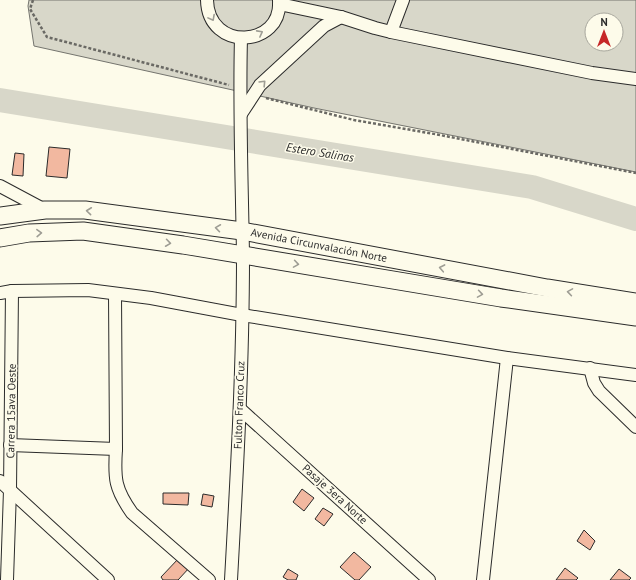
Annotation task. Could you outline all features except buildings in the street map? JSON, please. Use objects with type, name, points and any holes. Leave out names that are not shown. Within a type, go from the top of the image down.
[{"type":"main road","name":"Avenida Circunvalación Norte","points":[[0,216],[46,210],[85,210],[242,231],[547,288],[636,317]]},
{"type":"main road","name":"Avenida Circunvalación Norte","points":[[0,238],[29,233],[83,231],[183,245],[501,298],[599,304],[636,302]]},
{"type":"street","points":[[207,0],[208,10],[216,27],[230,36],[251,38],[268,29],[274,22],[278,13],[279,2],[341,17],[391,32],[592,73],[636,79]]},
{"type":"street","points":[[391,32],[403,0]]},
{"type":"street","points":[[241,114],[260,85],[324,26],[341,17]]},
{"type":"street","name":"Fulton Franco Cruz","points":[[231,580],[240,409],[242,315],[243,256],[240,89],[242,38]]},
{"type":"street","points":[[0,186],[46,210]]},
{"type":"street","points":[[0,293],[12,291],[88,290],[151,298],[242,315],[507,358],[636,375]]},
{"type":"street","name":"Carrera 15ava Oeste","points":[[7,580],[10,490],[12,291]]},
{"type":"street","points":[[115,294],[115,474],[117,488],[132,513],[209,580]]},
{"type":"street","points":[[483,580],[507,358]]},
{"type":"street","points":[[590,368],[594,383],[599,391],[636,427]]},
{"type":"street","name":"Pasaje 3era Norte","points":[[240,409],[429,580]]},
{"type":"street","points":[[10,445],[116,450]]},
{"type":"street","points":[[0,481],[108,580]]},
{"type":"path","points":[[34,0],[30,9],[47,37],[240,89]]},
{"type":"path","points":[[255,93],[272,100],[354,120],[636,172]]},
{"type":"shaded area","points":[[29,0],[636,0],[636,172],[314,108],[34,46],[28,6]]},
{"type":"waterway","name":"Estero Salinas","points":[[0,100],[532,187],[636,219]]}]
